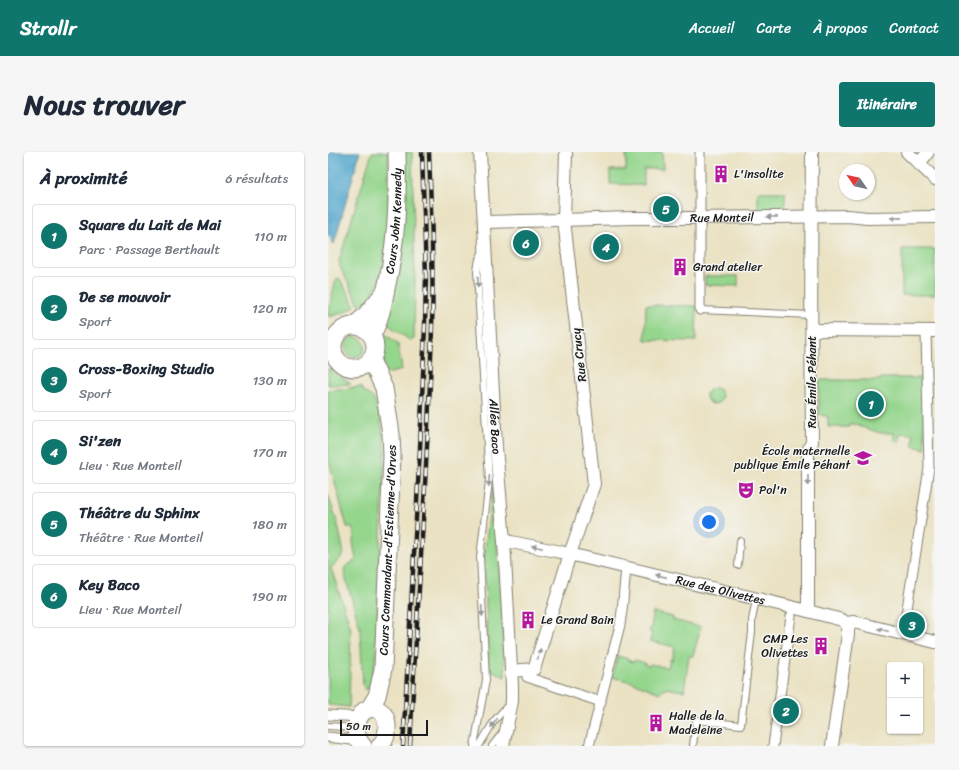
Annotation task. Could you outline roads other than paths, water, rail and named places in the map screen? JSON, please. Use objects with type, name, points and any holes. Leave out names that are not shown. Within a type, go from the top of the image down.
[{"type":"main road","name":"Cours John Kennedy","points":[[372,335],[382,311],[395,246],[397,219],[397,152]]},
{"type":"main road","name":"Cours John Kennedy","points":[[342,328],[373,308],[386,290]]},
{"type":"main road","points":[[342,328],[365,328],[372,335],[375,340],[376,350],[365,364],[352,368],[346,366],[335,357],[331,348],[335,338],[342,328]]},
{"type":"main road","name":"Cours Commandant-d'Estienne-d'Orves","points":[[365,364],[372,383],[386,404],[391,434],[392,456],[383,669],[365,727]]},
{"type":"main road","points":[[365,727],[386,718],[387,729],[385,738],[380,746]]},
{"type":"street","name":"Allée Baco","points":[[480,152],[485,222],[496,447],[504,541],[511,671],[512,701],[503,746]]},
{"type":"street","name":"Rue Crucy","points":[[526,670],[534,669],[570,554],[594,484],[564,220],[566,152]]},
{"type":"street","points":[[700,152],[700,310]]},
{"type":"street","name":"Rue Émile Péhant","points":[[808,611],[808,451],[812,442],[812,378],[810,367],[812,330],[812,152]]},
{"type":"street","points":[[908,152],[935,179]]},
{"type":"street","points":[[919,164],[928,152]]},
{"type":"street","name":"Rue Monteil","points":[[485,222],[633,218],[811,216],[848,216],[867,218],[935,217]]},
{"type":"street","points":[[812,330],[931,331],[932,468],[903,634]]},
{"type":"street","name":"Rue des Olivettes","points":[[504,541],[734,590],[756,599],[842,620],[846,623],[854,622],[935,642]]},
{"type":"street","points":[[589,746],[621,618],[626,568]]},
{"type":"street","points":[[773,746],[791,616]]},
{"type":"street","points":[[832,746],[848,634],[846,623]]},
{"type":"street","points":[[511,671],[526,670],[526,677],[601,702]]},
{"type":"street","points":[[328,715],[365,727]]},
{"type":"street","points":[[328,737],[365,727]]},
{"type":"lane","points":[[474,746],[486,680],[480,557],[489,481],[477,270],[479,259],[486,244]]},
{"type":"lane","points":[[700,310],[811,316]]},
{"type":"lane","points":[[738,565],[740,541]]},
{"type":"lane","points":[[693,746],[696,720],[741,725],[752,632],[752,620],[756,599]]},
{"type":"lane","points":[[479,746],[494,721],[512,701]]},
{"type":"lane","points":[[328,726],[365,727]]},
{"type":"lane","points":[[492,746],[506,728]]},
{"type":"water","points":[[328,152],[360,152],[334,244],[328,234]]},
{"type":"railway","points":[[403,746],[420,449],[425,325],[426,276],[422,152]]},
{"type":"railway","points":[[410,746],[425,484],[433,305],[429,152]]},
{"type":"place","name":"L'insolite","points":[[721,174]]},
{"type":"place","name":"Théâtre du Sphinx","points":[[666,209]]},
{"type":"place","name":"Key Baco","points":[[526,243]]},
{"type":"place","name":"Si'zen","points":[[606,247]]},
{"type":"place","name":"Grand atelier","points":[[680,267]]},
{"type":"place","name":"Square du Lait de Mai","points":[[871,404]]},
{"type":"place","name":"École maternelle publique Émile Péhant","points":[[863,458]]},
{"type":"place","name":"Pol'n","points":[[746,490]]},
{"type":"place","name":"Le Grand Bain","points":[[528,620]]},
{"type":"place","name":"Cross-Boxing Studio","points":[[912,625]]},
{"type":"place","name":"CMP Les Olivettes","points":[[821,646]]},
{"type":"place","name":"De se mouvoir","points":[[786,711]]},
{"type":"place","name":"Halle de la Madeleine","points":[[656,723]]}]
